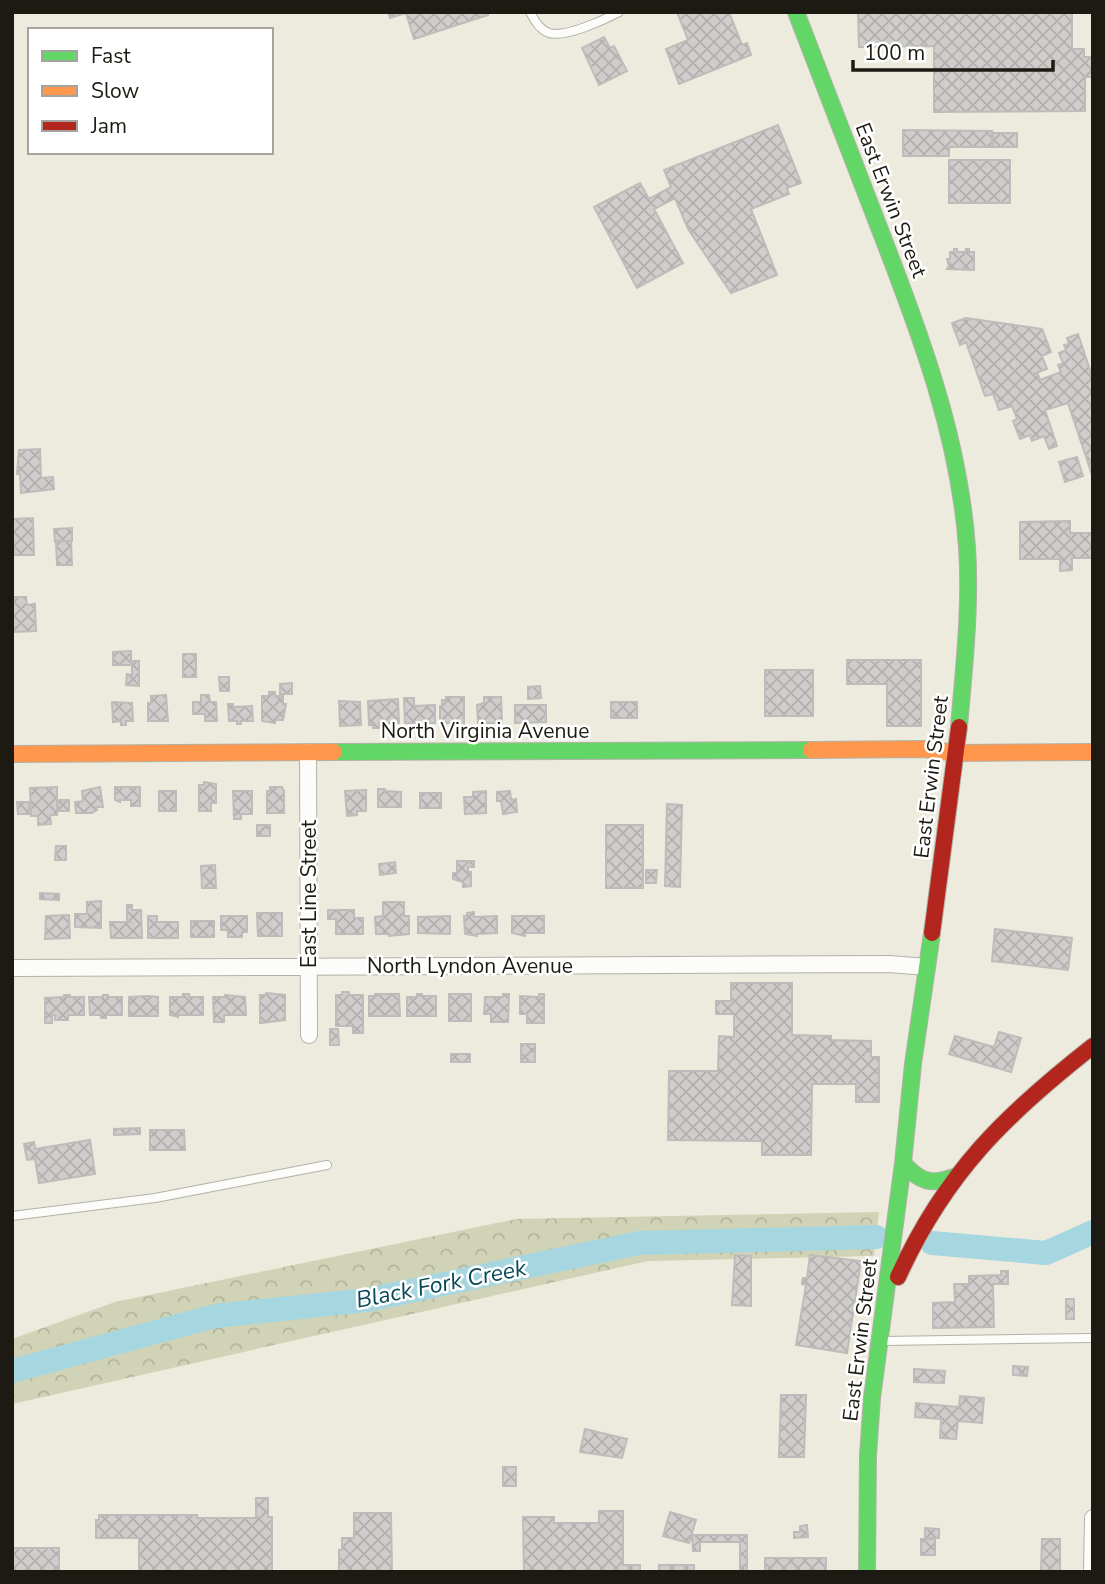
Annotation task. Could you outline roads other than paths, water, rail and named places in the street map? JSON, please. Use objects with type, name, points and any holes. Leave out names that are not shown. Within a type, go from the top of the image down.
[{"type":"main road","name":"East Erwin Street","points":[[796,12],[934,376],[951,441],[963,511],[969,582],[957,753],[913,1064],[868,1455],[867,1572]]},
{"type":"main road","name":"North Virginia Avenue","points":[[12,754],[923,750],[957,753],[1093,752]]},
{"type":"main road","points":[[885,1309],[911,1245],[954,1177],[991,1133],[1027,1097],[1093,1046]]},
{"type":"main road","points":[[903,1163],[912,1174],[927,1182],[935,1184],[954,1177]]},
{"type":"street","name":"East Line Street","points":[[308,752],[309,1035]]},
{"type":"street","name":"North Lyndon Avenue","points":[[12,968],[889,964],[927,967]]},
{"type":"street","points":[[1092,1572],[1093,1518]]},
{"type":"lane","points":[[530,12],[537,26],[548,33],[562,34],[619,12]]},
{"type":"lane","points":[[12,1216],[155,1198],[327,1165]]},
{"type":"lane","points":[[880,1341],[1093,1338]]},
{"type":"waterway","name":"Black Fork Creek","points":[[932,1243],[1046,1253],[1093,1232]]},
{"type":"waterway","name":"Black Fork Creek","points":[[12,1371],[215,1316],[367,1300],[639,1243],[876,1237]]}]
